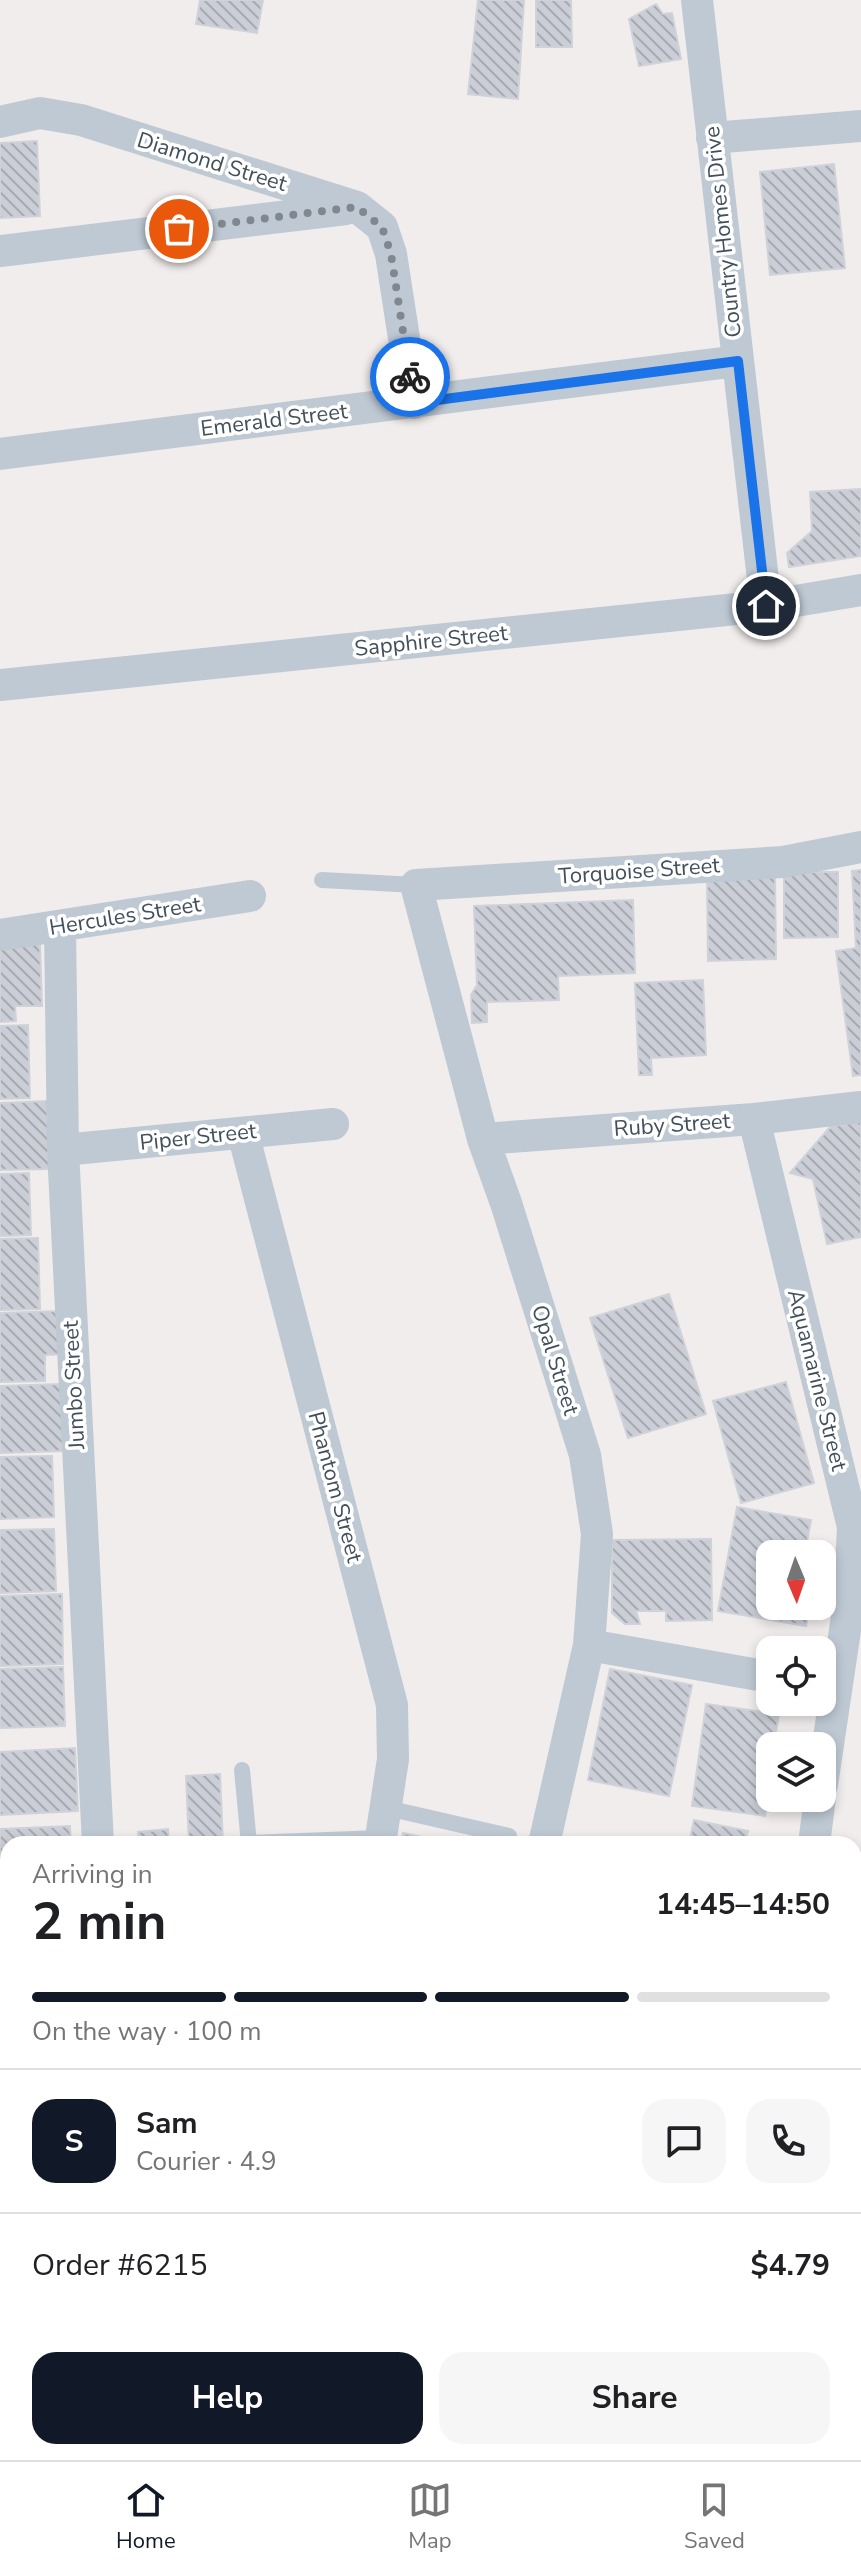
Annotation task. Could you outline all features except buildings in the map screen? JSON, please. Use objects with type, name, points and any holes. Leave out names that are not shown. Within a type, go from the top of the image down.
[{"type":"street","name":"Country Homes Drive","points":[[697,0],[766,606]]},
{"type":"street","name":"Diamond Street","points":[[0,122],[40,113],[81,120],[357,207],[382,227],[391,254],[414,403]]},
{"type":"street","points":[[712,138],[861,126]]},
{"type":"street","points":[[0,251],[357,207]]},
{"type":"street","name":"Emerald Street","points":[[0,454],[738,361]]},
{"type":"street","name":"Sapphire Street","points":[[0,685],[766,606],[861,590]]},
{"type":"street","name":"Torquoise Street","points":[[416,885],[783,862],[861,847]]},
{"type":"street","name":"Opal Street","points":[[416,885],[483,1139],[585,1455],[597,1534],[589,1645],[546,1836]]},
{"type":"street","name":"Hercules Street","points":[[0,935],[250,896]]},
{"type":"street","name":"Jumbo Street","points":[[60,926],[63,1150],[98,1836]]},
{"type":"street","name":"Ruby Street","points":[[483,1139],[754,1119],[861,1107]]},
{"type":"street","name":"Aquamarine Street","points":[[754,1119],[853,1527],[849,1603],[840,1690],[832,1732]]},
{"type":"street","name":"Piper Street","points":[[63,1150],[333,1124]]},
{"type":"street","name":"Phantom Street","points":[[243,1133],[392,1705],[393,1759],[383,1830]]},
{"type":"street","points":[[589,1645],[756,1675]]},
{"type":"street","points":[[815,1836],[818,1812]]},
{"type":"lane","points":[[322,880],[416,885]]},
{"type":"lane","points":[[242,1770],[248,1836]]},
{"type":"lane","points":[[321,1836],[383,1830],[509,1836]]},
{"type":"way so far","points":[[179,229],[357,207],[382,227],[391,254],[410,377]]},
{"type":"route","points":[[410,377],[414,403],[738,361],[766,606]]}]
